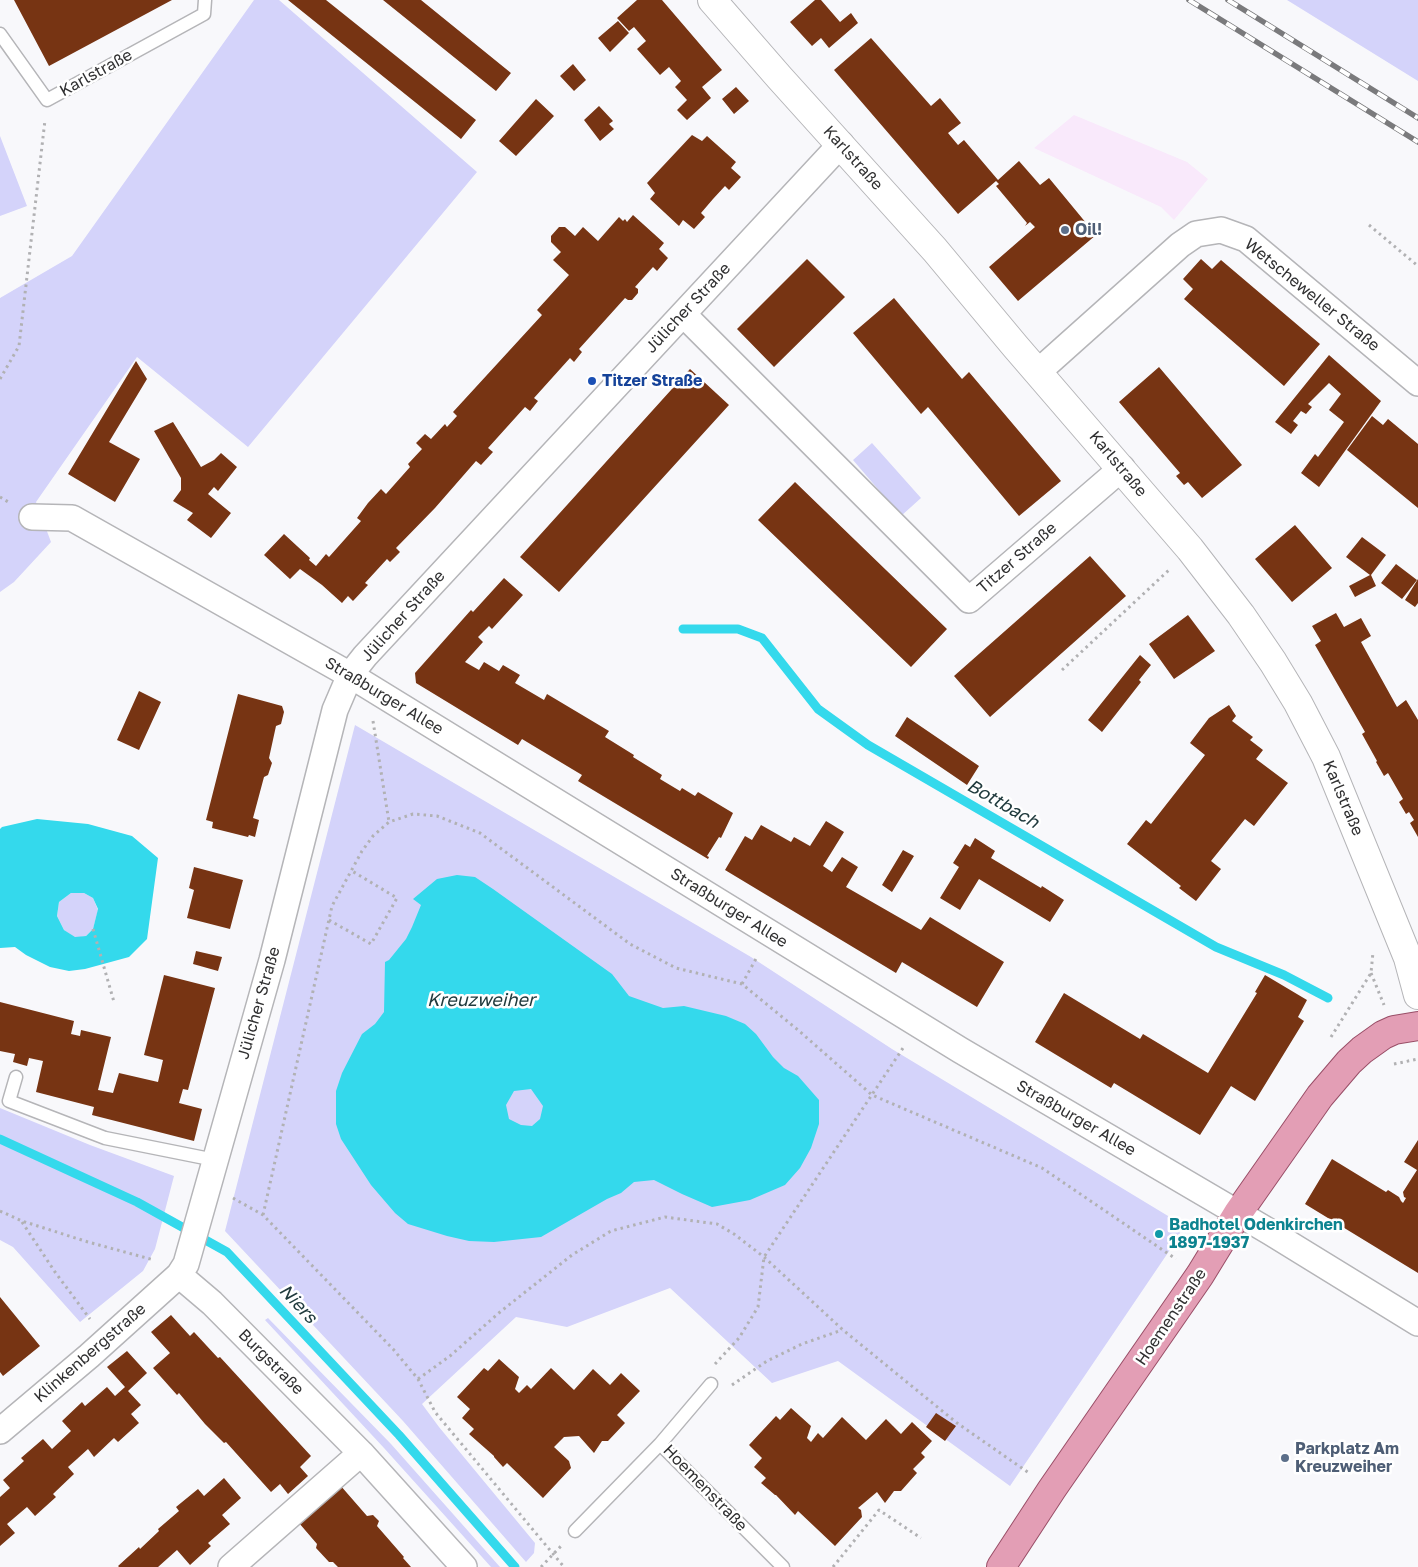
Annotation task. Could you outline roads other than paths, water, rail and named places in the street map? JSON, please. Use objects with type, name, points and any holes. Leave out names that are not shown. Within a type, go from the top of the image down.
[{"type":"main road","name":"Hoemenstraße","points":[[1006,1565],[1052,1489],[1200,1275],[1238,1213],[1320,1096],[1362,1050],[1383,1035],[1406,1028]]},
{"type":"street","name":"Karlstraße","points":[[712,0],[935,250],[1190,549],[1241,615],[1274,662],[1323,750],[1408,958],[1418,995]]},
{"type":"street","name":"Jülicher Straße","points":[[182,1269],[272,960],[335,710],[358,680],[372,649],[841,144]]},
{"type":"street","name":"Wetscheweller Straße","points":[[1039,371],[1180,245],[1196,234],[1221,230],[1246,239],[1418,384]]},
{"type":"street","name":"Titzer Straße","points":[[683,314],[969,600],[1122,468]]},
{"type":"street","name":"Straßburger Allee","points":[[32,518],[72,518],[358,680],[919,1024],[1238,1213],[1418,1323]]},
{"type":"street","name":"Klinkenbergstraße","points":[[0,1431],[105,1341],[182,1269]]},
{"type":"street","name":"Burgstraße","points":[[182,1269],[212,1303],[361,1453],[464,1567]]},
{"type":"street","points":[[231,1567],[361,1453]]},
{"type":"lane","name":"Karlstraße","points":[[0,34],[47,100],[204,14],[205,0]]},
{"type":"lane","points":[[16,1077],[8,1101],[105,1138],[215,1160]]},
{"type":"lane","name":"Hoemenstraße","points":[[710,1384],[660,1444],[783,1567]]},
{"type":"lane","points":[[575,1531],[660,1444]]},
{"type":"water","points":[[37,819],[88,824],[132,836],[158,858],[147,939],[129,957],[85,969],[69,971],[50,967],[15,947],[0,948],[0,829]],"holes":[[[71,893],[84,893],[93,898],[98,909],[93,929],[86,936],[75,937],[64,930],[57,916],[59,902]]]},
{"type":"water","name":"Kreuzweiher","points":[[457,875],[475,877],[612,974],[629,996],[663,1008],[684,1006],[726,1016],[745,1024],[756,1034],[773,1057],[784,1068],[798,1076],[819,1100],[819,1124],[811,1148],[800,1168],[785,1185],[750,1200],[712,1207],[654,1180],[634,1182],[621,1193],[541,1237],[494,1242],[469,1241],[408,1224],[395,1213],[371,1185],[341,1139],[336,1124],[336,1091],[342,1073],[362,1034],[375,1024],[384,1012],[385,962],[389,960],[406,939],[412,927],[421,905],[413,899],[437,879]],"holes":[[[531,1089],[543,1106],[540,1119],[532,1126],[521,1125],[509,1119],[506,1105],[514,1091]]]},
{"type":"waterway","name":"Bottbach","points":[[683,629],[738,629],[762,638],[818,709],[868,745],[1216,947],[1284,975],[1328,998]]},
{"type":"waterway","name":"Niers","points":[[0,1139],[137,1202],[227,1252],[399,1435],[515,1567]]},
{"type":"railway","points":[[1189,0],[1418,142]]},
{"type":"railway","points":[[1228,0],[1418,118]]},
{"type":"place","name":"Oil!","points":[[1065,230]]},
{"type":"place","name":"Titzer Straße","points":[[592,381]]},
{"type":"place","name":"Badhotel Odenkirchen 1897-1937","points":[[1159,1234]]},
{"type":"place","name":"Parkplatz Am Kreuzweiher","points":[[1285,1458]]}]
